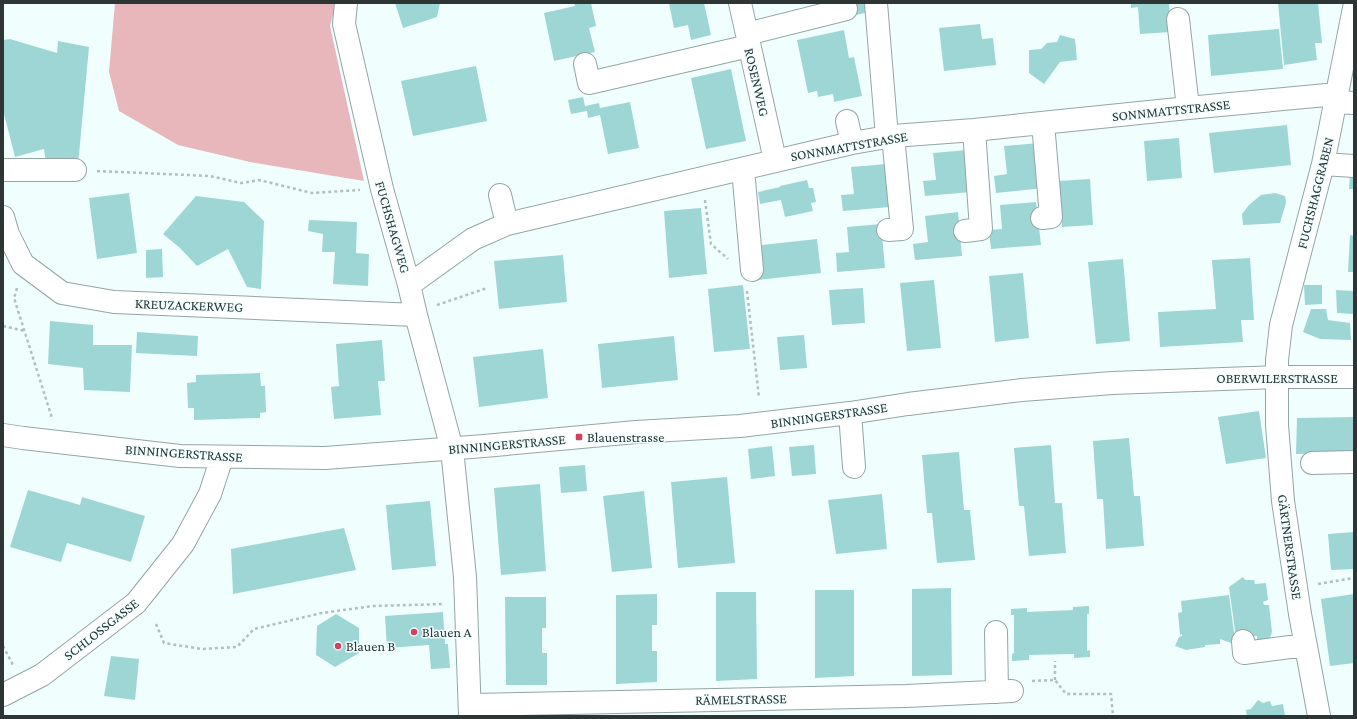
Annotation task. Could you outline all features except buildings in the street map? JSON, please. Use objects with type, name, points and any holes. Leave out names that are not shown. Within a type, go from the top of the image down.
[{"type":"street","name":"FUCHSHAGWEG","points":[[346,3],[344,24],[382,189],[409,284],[452,449]]},
{"type":"street","name":"ROSENWEG","points":[[740,3],[775,160]]},
{"type":"street","points":[[876,3],[890,137],[902,229],[888,230]]},
{"type":"street","name":"FUCHSHAGGRABEN","points":[[1277,377],[1277,360],[1281,325],[1325,156],[1342,100],[1354,8]]},
{"type":"street","points":[[585,64],[590,83],[748,40],[846,9]]},
{"type":"street","points":[[1178,19],[1188,108]]},
{"type":"street","name":"SONNMATTSTRASSE","points":[[409,284],[473,240],[507,224],[852,143],[890,137],[1188,108],[1342,100]]},
{"type":"street","points":[[846,121],[852,143]]},
{"type":"street","points":[[1042,218],[1051,217],[1043,123]]},
{"type":"street","points":[[966,231],[981,228],[974,130]]},
{"type":"street","points":[[1325,156],[1354,151]]},
{"type":"street","points":[[1325,156],[1354,166]]},
{"type":"street","points":[[743,169],[752,270]]},
{"type":"street","points":[[3,170],[85,170]]},
{"type":"street","points":[[500,195],[507,224]]},
{"type":"street","name":"KREUZACKERWEG","points":[[3,217],[8,234],[23,264],[62,293],[114,302],[416,313]]},
{"type":"street","name":"GÄRTNERSTRASSE","points":[[1277,377],[1277,425],[1283,501],[1305,645],[1318,716]]},
{"type":"street","name":"OBERWILERSTRASSE","points":[[1201,379],[1354,377]]},
{"type":"street","name":"BINNINGERSTRASSE","points":[[3,435],[154,454],[222,457],[325,458],[452,449],[636,432],[740,426],[1022,390],[1112,383],[1201,379]]},
{"type":"street","points":[[850,413],[854,467]]},
{"type":"street","points":[[452,449],[465,577],[470,710]]},
{"type":"street","name":"SCHLOSSGASSE","points":[[3,695],[42,675],[136,603],[183,544],[210,494],[222,457]]},
{"type":"street","points":[[1312,463],[1354,462]]},
{"type":"street","points":[[996,632],[1005,692]]},
{"type":"street","points":[[1243,642],[1244,653],[1305,645]]},
{"type":"street","name":"RÄMELSTRASSE","points":[[470,710],[1005,692]]},
{"type":"path","points":[[85,170],[210,176],[241,183],[259,180],[312,193],[382,189]]},
{"type":"path","points":[[23,264],[14,298],[52,418]]},
{"type":"path","points":[[416,313],[487,288]]},
{"type":"path","points":[[3,326],[25,331]]},
{"type":"path","points":[[756,364],[759,398]]},
{"type":"path","points":[[1296,589],[1354,578]]},
{"type":"path","points":[[156,624],[164,644],[202,649],[223,648],[237,647],[254,629],[322,613],[373,606],[466,602]]},
{"type":"path","points":[[3,646],[14,667]]},
{"type":"path","points":[[1055,661],[1054,680],[1066,694],[1111,694],[1113,716]]},
{"type":"path","points":[[1005,692],[1014,682],[1054,680]]},
{"type":"shaded area","points":[[115,3],[336,3],[330,26],[364,181],[250,162],[178,145],[119,111],[109,72]]},
{"type":"place","name":"Blauenstrasse","points":[[579,437]]},
{"type":"place","name":"Blauen A","points":[[414,632]]},
{"type":"place","name":"Blauen B","points":[[338,646]]}]
